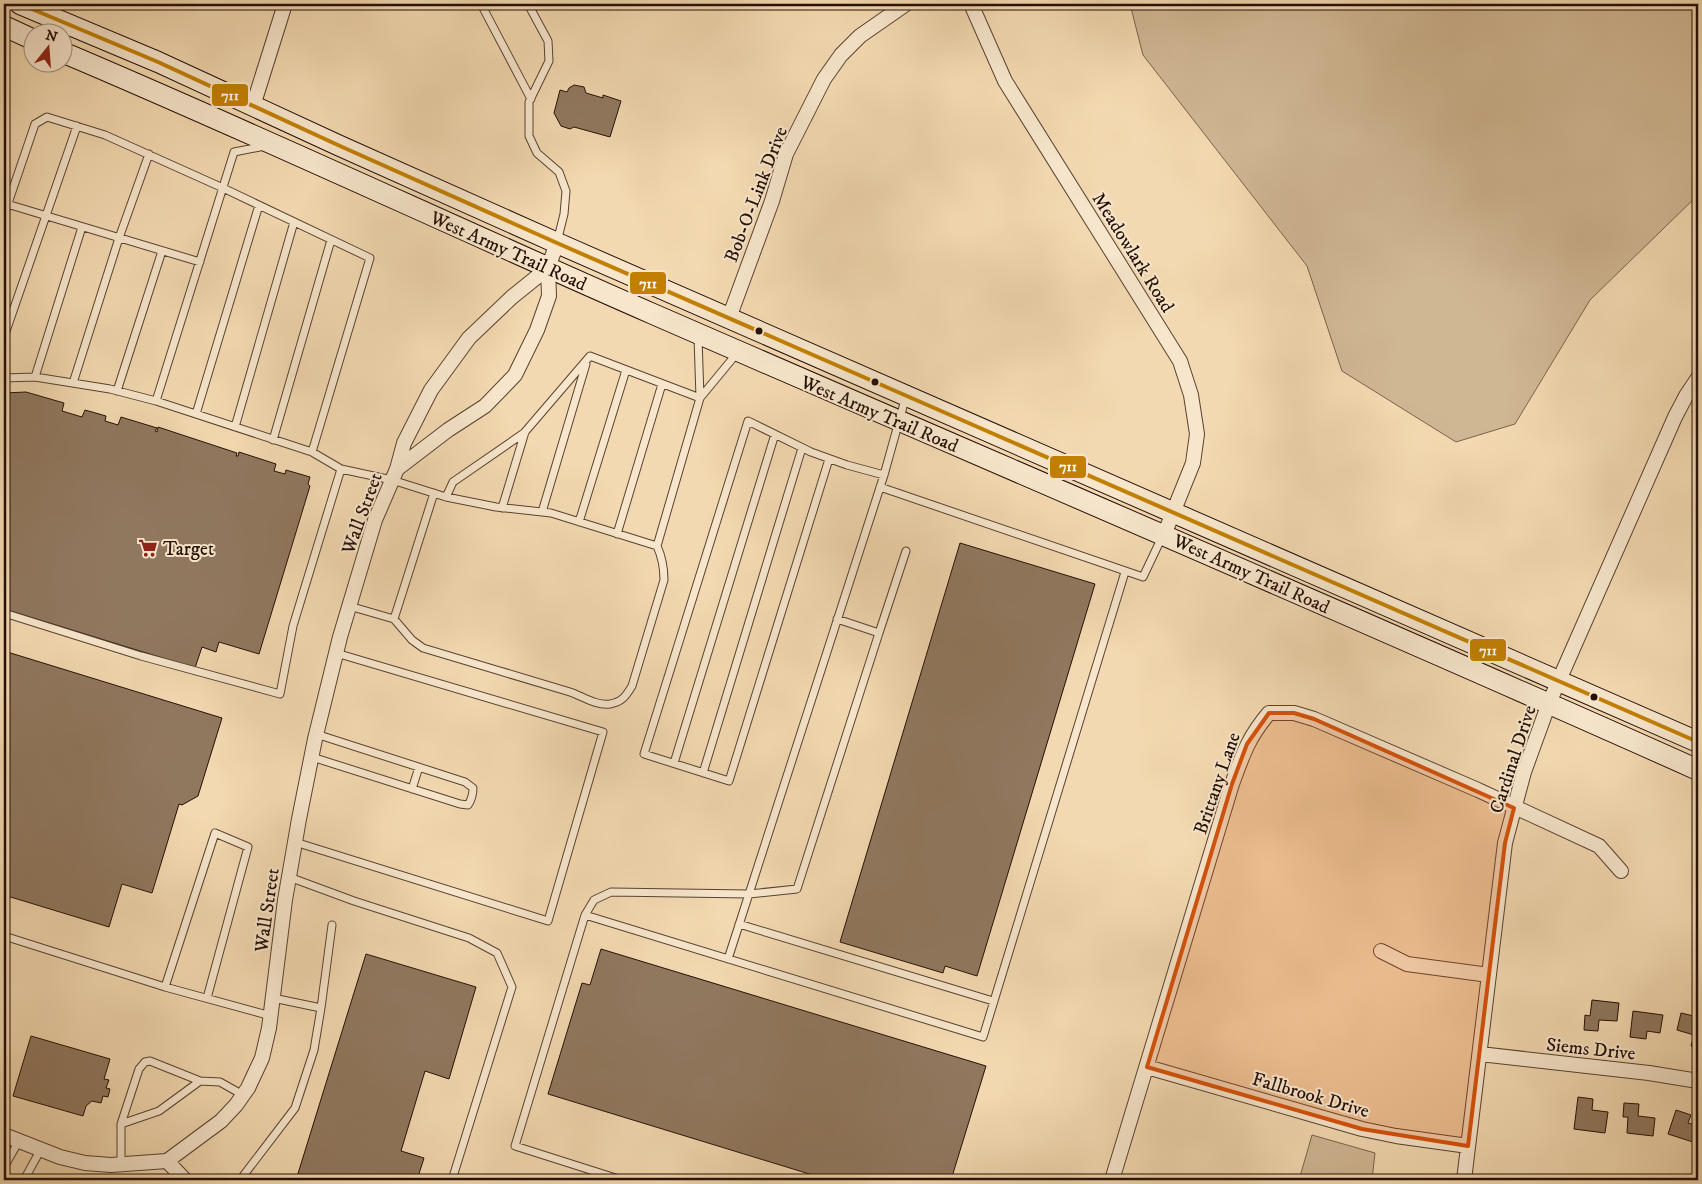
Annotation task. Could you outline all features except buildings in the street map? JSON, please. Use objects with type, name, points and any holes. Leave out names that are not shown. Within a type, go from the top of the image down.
[{"type":"main road","name":"West Army Trail Road","points":[[20,4],[158,62],[557,243],[1698,742]]},
{"type":"main road","points":[[4,26],[22,34]]},
{"type":"main road","name":"West Army Trail Road","points":[[72,56],[698,334],[1164,534],[1698,770]]},
{"type":"street","points":[[253,106],[285,4]]},
{"type":"street","name":"Bob-O-Link Drive","points":[[729,318],[772,201],[786,154],[824,79],[841,55],[860,36],[906,4]]},
{"type":"street","name":"Meadowlark Road","points":[[971,4],[1006,82],[1180,361],[1191,395],[1196,434],[1193,464],[1164,534]]},
{"type":"street","name":"Wall Street","points":[[395,474],[448,430],[485,406],[515,375],[537,330],[549,296],[548,268],[557,243]]},
{"type":"street","name":"Wall Street","points":[[167,1161],[221,1121],[243,1094],[258,1070],[262,1058],[270,1028],[289,877],[316,734],[336,653],[375,520],[395,474],[404,443],[431,390],[469,338],[512,297],[548,268]]},
{"type":"street","name":"Cardinal Drive","points":[[1464,1180],[1505,843],[1527,763],[1559,680],[1675,417],[1698,378]]},
{"type":"street","name":"Brittany Lane","points":[[1147,1067],[1232,784],[1247,744],[1255,730],[1269,713],[1294,713],[1331,726],[1478,790],[1514,808]]},
{"type":"street","points":[[1514,808],[1599,846],[1621,871]]},
{"type":"street","points":[[1381,951],[1407,964],[1489,975]]},
{"type":"street","name":"Siems Drive","points":[[1480,1054],[1649,1073],[1698,1081]]},
{"type":"street","points":[[1112,1180],[1147,1067]]},
{"type":"street","name":"Fallbrook Drive","points":[[1147,1067],[1362,1129],[1396,1136],[1468,1146]]},
{"type":"street","points":[[4,1135],[68,1160],[85,1163],[121,1165],[167,1161],[185,1180]]},
{"type":"lane","points":[[481,4],[531,99]]},
{"type":"lane","points":[[528,4],[548,40],[549,61],[529,102],[529,136],[537,153],[559,172],[566,190],[564,214],[557,243]]},
{"type":"lane","points":[[4,215],[36,124],[47,117],[105,135],[149,154],[370,258],[312,452]]},
{"type":"lane","points":[[4,338],[77,126]]},
{"type":"lane","points":[[156,401],[234,152],[272,144]]},
{"type":"lane","points":[[73,383],[119,238],[149,154]]},
{"type":"lane","points":[[7,204],[200,262]]},
{"type":"lane","points":[[196,414],[259,205]]},
{"type":"lane","points":[[235,427],[294,222]]},
{"type":"lane","points":[[35,377],[82,227]]},
{"type":"lane","points":[[273,440],[331,240]]},
{"type":"lane","points":[[117,391],[162,251]]},
{"type":"lane","points":[[349,606],[394,619],[412,640],[424,648],[573,693],[599,703],[608,704],[620,701],[627,696],[632,686],[664,580],[662,558],[657,546],[700,398],[698,334]]},
{"type":"lane","points":[[700,398],[738,351]]},
{"type":"lane","points":[[446,497],[453,482],[525,431],[590,356],[700,398]]},
{"type":"lane","points":[[542,512],[587,360]]},
{"type":"lane","points":[[580,522],[626,370]]},
{"type":"lane","points":[[4,378],[35,377],[117,391],[156,401],[312,452],[342,469],[395,474],[446,497],[502,508],[542,512],[657,546]]},
{"type":"lane","points":[[617,534],[662,384]]},
{"type":"lane","points":[[728,959],[884,475],[907,396]]},
{"type":"lane","points":[[830,459],[729,781],[644,754],[748,422],[830,459],[884,475]]},
{"type":"lane","points":[[502,508],[525,431]]},
{"type":"lane","points":[[674,764],[775,434]]},
{"type":"lane","points":[[703,773],[802,448]]},
{"type":"lane","points":[[4,613],[141,656],[280,694],[294,626],[342,469]]},
{"type":"lane","points":[[880,487],[1143,577],[1164,534]]},
{"type":"lane","points":[[394,619],[434,493]]},
{"type":"lane","points":[[622,1180],[514,1146],[585,915],[594,900],[611,892],[749,894],[797,888],[906,551]]},
{"type":"lane","points":[[585,915],[982,1037],[1125,572]]},
{"type":"lane","points":[[837,619],[879,633]]},
{"type":"lane","points":[[295,842],[548,921],[603,732],[336,653]]},
{"type":"lane","points":[[312,757],[460,804],[468,805],[473,794],[473,788],[465,782],[316,734]]},
{"type":"lane","points":[[412,789],[419,767]]},
{"type":"lane","points":[[165,987],[215,833],[248,847],[207,998]]},
{"type":"lane","points":[[289,877],[354,901],[469,938],[497,953],[512,987],[452,1180]]},
{"type":"lane","points":[[739,924],[993,1002]]},
{"type":"lane","points":[[240,1180],[295,1108],[314,1050],[332,925]]},
{"type":"lane","points":[[4,936],[165,987],[271,1016]]},
{"type":"lane","points":[[273,998],[321,1008]]},
{"type":"lane","points":[[121,1165],[121,1124],[139,1069],[145,1062],[150,1061],[200,1081],[220,1082],[243,1094]]},
{"type":"lane","points":[[121,1124],[159,1111],[200,1081]]},
{"type":"lane","points":[[4,1167],[19,1141]]},
{"type":"lane","points":[[24,1180],[41,1149]]},
{"type":"highlighted area","points":[[1269,713],[1294,713],[1314,719],[1514,808],[1505,843],[1468,1146],[1362,1129],[1147,1067],[1232,784],[1247,744]]},
{"type":"shaded area","points":[[1130,4],[1698,4],[1698,195],[1590,300],[1515,424],[1456,442],[1342,371],[1307,266],[1143,55]]},
{"type":"shaded area","points":[[1312,1135],[1375,1153],[1372,1180],[1299,1180]]},
{"type":"transit line","name":"711","points":[[20,4],[158,62],[557,243],[1698,742]]},
{"type":"place","name":"Target","points":[[148,548]]}]
